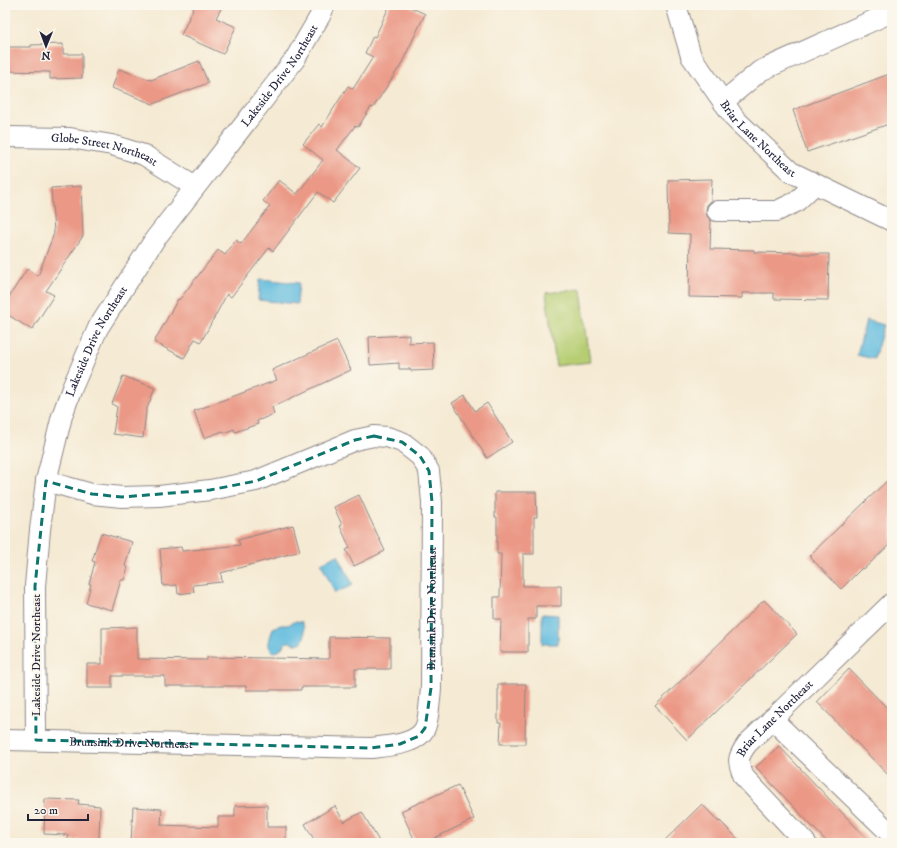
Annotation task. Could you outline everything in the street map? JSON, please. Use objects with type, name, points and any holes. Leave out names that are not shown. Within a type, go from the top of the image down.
[{"type":"street","name":"Lakeside Drive Northeast","points":[[36,740],[35,586],[46,481],[62,416],[69,395],[98,328],[155,239],[295,59],[325,5]]},
{"type":"street","name":"Briar Lane Northeast","points":[[676,5],[690,56],[736,120],[791,172],[892,221]]},
{"type":"street","points":[[723,102],[760,71],[892,12]]},
{"type":"street","name":"Globe Street Northeast","points":[[5,137],[70,138],[112,145],[144,155],[195,187]]},
{"type":"street","points":[[717,211],[776,211],[796,202],[815,184]]},
{"type":"street","name":"Brunsink Drive Northeast","points":[[5,740],[371,748],[400,744],[419,736],[425,728],[431,688],[432,502],[429,471],[420,456],[402,442],[387,437],[374,436],[355,440],[256,481],[237,486],[159,496],[122,497],[92,494],[46,481]]},
{"type":"street","name":"Briar Lane Northeast","points":[[806,843],[744,777],[739,766],[739,755],[747,744],[772,719],[892,603]]},
{"type":"street","points":[[772,719],[892,836]]},
{"type":"highlighted area","points":[[374,436],[402,442],[420,456],[429,471],[432,502],[431,688],[425,728],[419,736],[400,744],[371,748],[36,740],[35,586],[46,481],[92,494],[122,497],[210,490],[256,481],[355,440]]},
{"type":"green space","points":[[581,289],[590,362],[556,366],[546,293]]},
{"type":"water","points":[[260,279],[299,283],[297,304],[258,300]]},
{"type":"water","points":[[866,320],[884,325],[874,359],[857,355]]},
{"type":"water","points":[[338,555],[353,585],[335,593],[321,563]]},
{"type":"water","points":[[542,614],[558,615],[558,644],[542,644]]},
{"type":"water","points":[[296,621],[302,622],[303,625],[305,635],[302,641],[296,644],[287,642],[279,651],[273,652],[269,647],[269,644],[273,628],[281,625],[288,625]]},
{"type":"building","points":[[195,5],[223,5],[216,18],[236,27],[223,54],[181,35]]},
{"type":"building","points":[[390,5],[406,5],[425,14],[399,69],[373,108],[371,107],[358,127],[355,126],[337,150],[360,168],[333,203],[318,192],[273,251],[269,248],[231,297],[227,294],[201,342],[195,339],[184,358],[154,342],[178,299],[179,300],[218,250],[225,255],[236,240],[241,244],[270,206],[263,201],[279,180],[297,194],[323,160],[303,144],[319,124],[322,127],[348,86],[353,89],[373,57],[365,53],[373,36],[375,37]]},
{"type":"building","points":[[63,44],[63,54],[82,54],[82,78],[50,79],[50,72],[5,71],[5,47],[31,47],[31,45]]},
{"type":"building","points":[[199,61],[208,83],[153,104],[112,88],[119,69],[151,80]]},
{"type":"building","points":[[892,73],[892,123],[807,152],[793,110]]},
{"type":"building","points":[[712,179],[711,201],[707,205],[706,211],[707,216],[711,221],[710,249],[754,250],[754,252],[799,254],[829,254],[828,300],[774,299],[774,293],[742,293],[742,298],[689,297],[690,234],[669,233],[668,180]]},
{"type":"building","points":[[81,186],[83,236],[46,291],[54,295],[32,330],[5,313],[5,303],[27,269],[38,276],[54,233],[51,188]]},
{"type":"building","points":[[409,335],[409,343],[433,342],[434,370],[411,371],[410,369],[399,369],[399,363],[370,365],[369,337]]},
{"type":"building","points":[[337,341],[351,370],[272,407],[274,414],[257,421],[258,424],[235,432],[234,429],[224,433],[223,431],[204,438],[194,411],[277,380],[272,370]]},
{"type":"building","points":[[123,376],[155,388],[146,411],[143,438],[113,434],[117,407],[112,404]]},
{"type":"building","points":[[465,395],[475,411],[487,403],[512,442],[487,458],[452,403]]},
{"type":"building","points":[[892,476],[892,542],[864,569],[862,568],[841,589],[809,556]]},
{"type":"building","points":[[495,492],[536,492],[537,517],[534,517],[534,554],[523,554],[523,586],[561,586],[561,606],[536,606],[536,619],[528,619],[528,652],[500,652],[501,619],[494,619],[494,597],[500,597],[501,554],[497,554]]},
{"type":"building","points":[[359,495],[385,551],[354,566],[346,550],[350,548],[340,526],[342,525],[334,507]]},
{"type":"building","points":[[293,525],[300,551],[221,573],[222,582],[193,585],[194,592],[178,594],[177,585],[163,586],[160,549],[181,547],[182,551],[240,545],[238,540]]},
{"type":"building","points":[[101,533],[132,542],[125,566],[128,567],[124,580],[121,580],[112,610],[86,603],[95,562],[92,561]]},
{"type":"building","points":[[764,600],[797,634],[687,740],[655,706]]},
{"type":"building","points":[[137,627],[137,659],[207,660],[207,657],[329,659],[329,637],[390,638],[390,669],[355,669],[355,687],[301,687],[301,690],[246,690],[246,686],[165,686],[165,676],[112,676],[112,688],[87,688],[87,664],[102,664],[102,628]]},
{"type":"building","points":[[849,669],[892,713],[892,779],[817,702]]},
{"type":"building","points":[[498,684],[526,684],[525,744],[500,744],[501,723],[498,723]]},
{"type":"building","points":[[779,746],[871,843],[828,843],[756,767]]},
{"type":"building","points":[[458,785],[474,819],[424,843],[416,843],[401,811]]},
{"type":"building","points":[[45,799],[79,800],[78,804],[100,806],[99,841],[67,840],[68,835],[44,834]]},
{"type":"building","points":[[702,804],[742,843],[662,843]]},
{"type":"building","points":[[267,805],[267,827],[286,827],[286,843],[131,843],[133,807],[162,809],[161,825],[218,827],[218,817],[235,817],[235,806]]},
{"type":"building","points":[[335,806],[344,822],[362,812],[380,843],[316,843],[305,824]]}]
